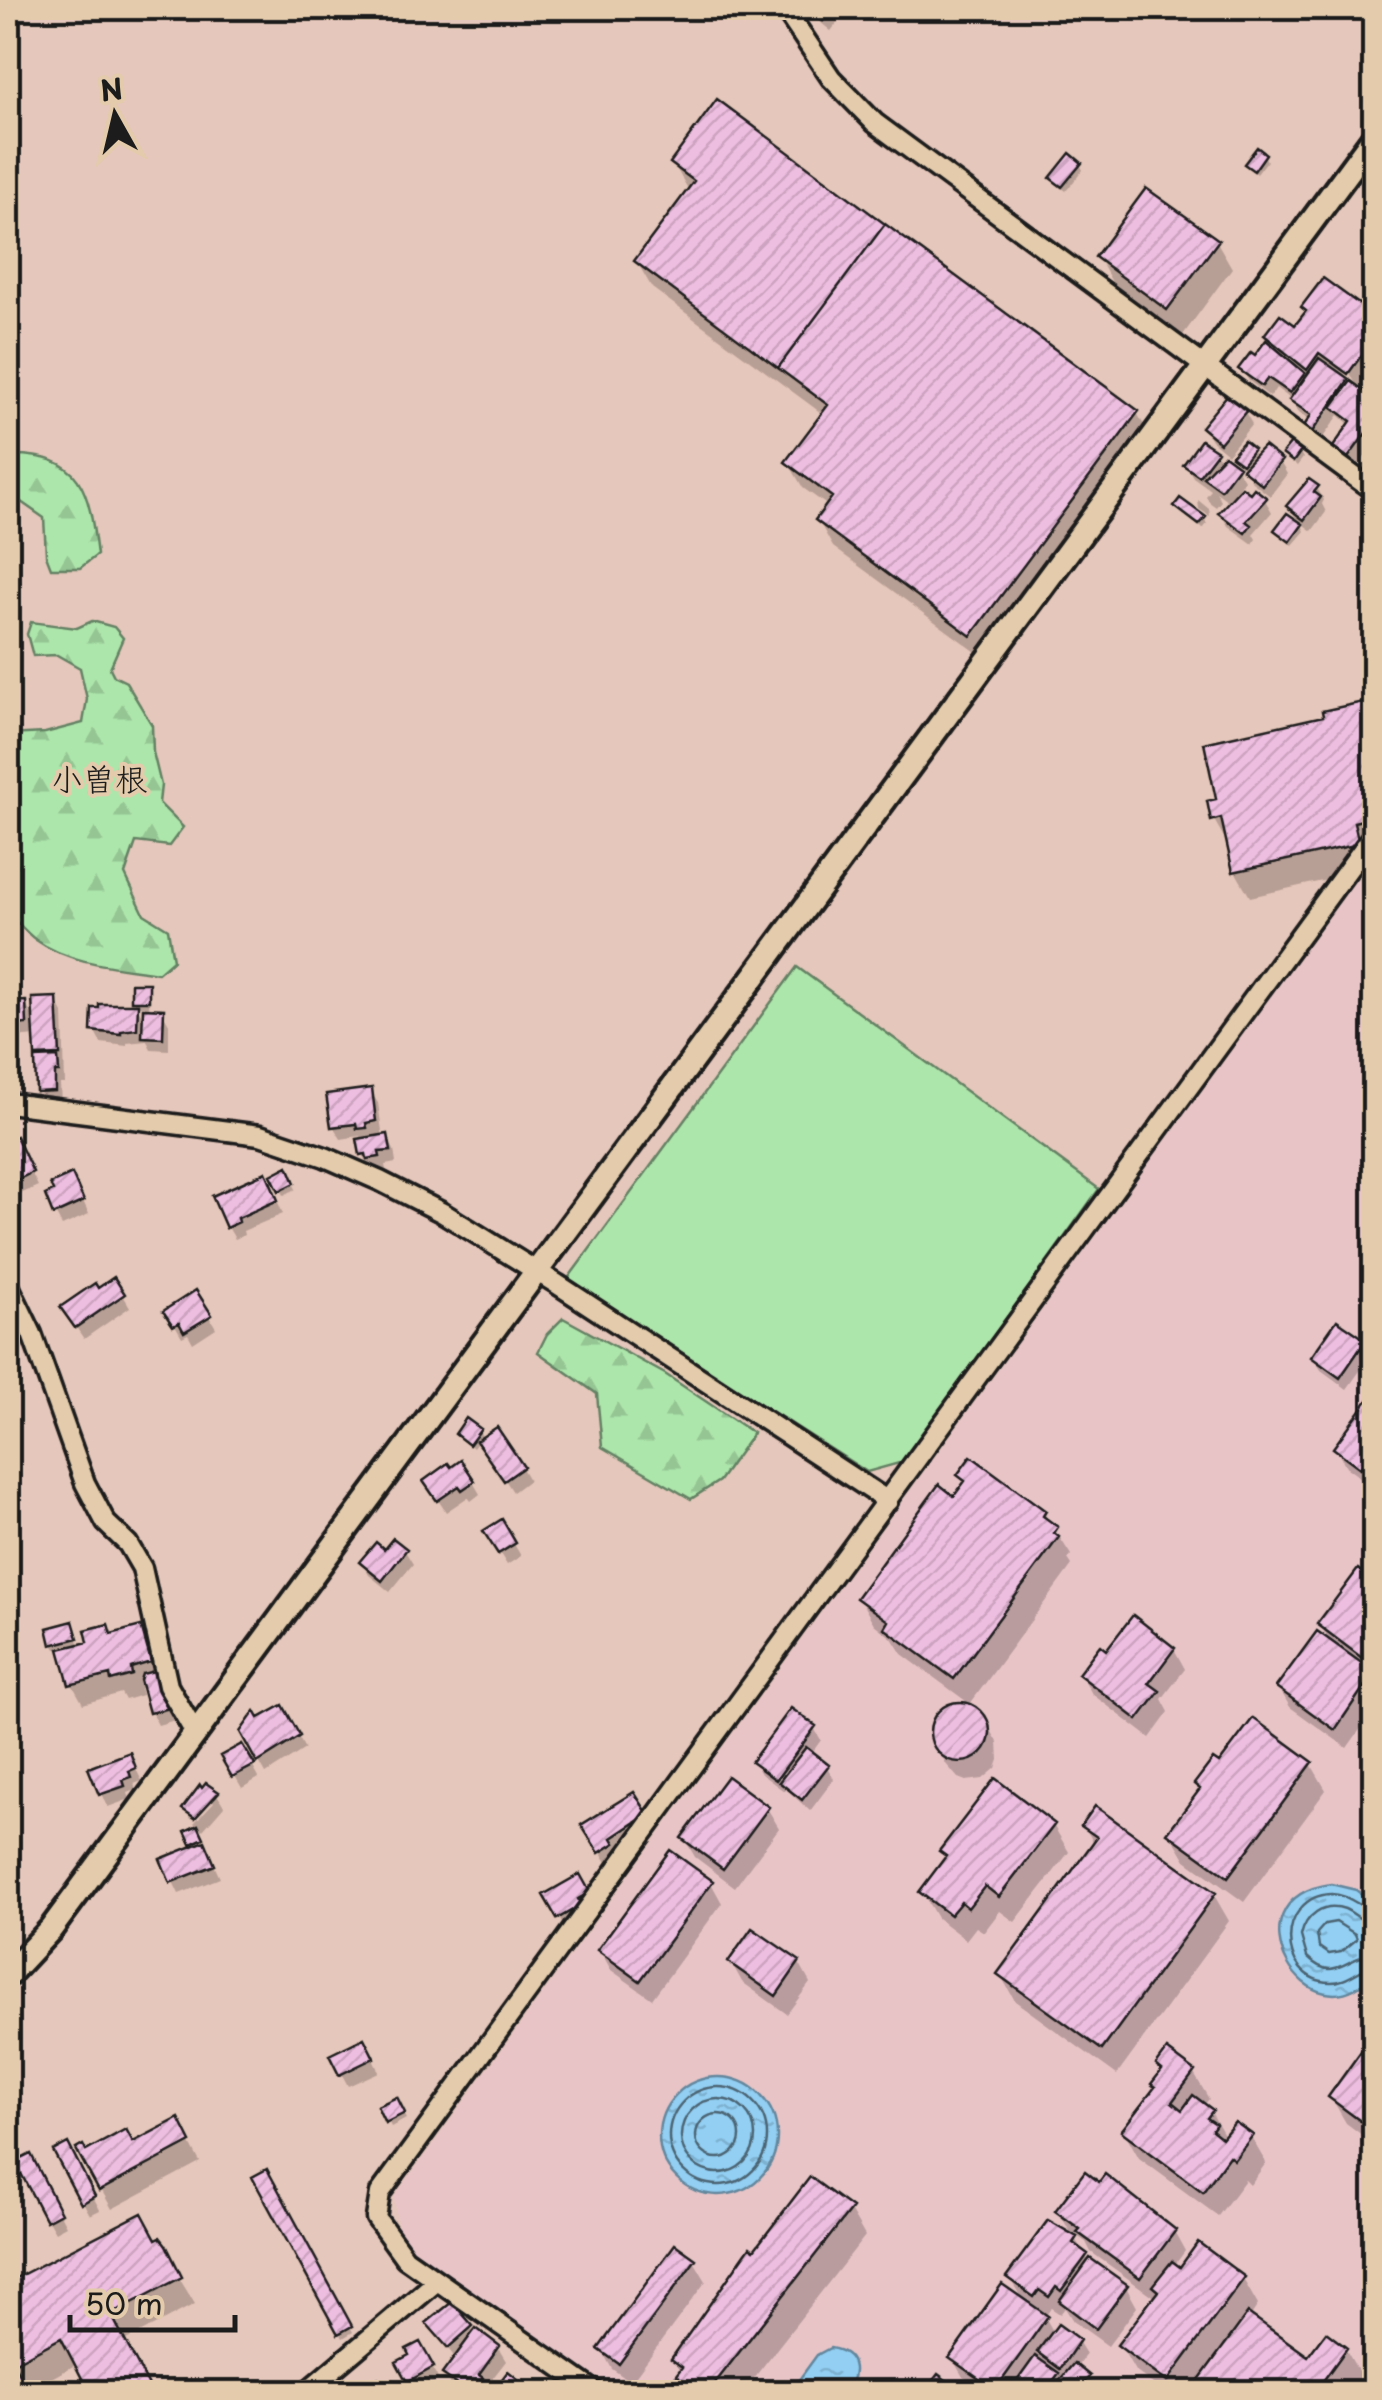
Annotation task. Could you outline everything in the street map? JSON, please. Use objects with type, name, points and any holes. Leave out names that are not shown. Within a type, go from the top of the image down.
[{"type":"street","points":[[784,8],[831,78],[875,122],[1374,491]]},
{"type":"street","points":[[8,1974],[51,1929],[1374,137]]},
{"type":"street","points":[[596,2392],[405,2258],[376,2218],[380,2193],[1374,834]]},
{"type":"street","points":[[8,1103],[260,1135],[325,1156],[380,1180],[443,1212],[888,1501]]},
{"type":"street","points":[[8,1284],[32,1334],[85,1484],[106,1522],[128,1544],[142,1568],[168,1686],[195,1733]]},
{"type":"street","points":[[306,2392],[436,2282]]},
{"type":"shaded area","points":[[1374,855],[1374,2392],[618,2392],[415,2257],[398,2232],[394,2197]]},
{"type":"green space","points":[[8,455],[52,461],[78,480],[90,512],[97,555],[80,568],[51,568],[46,555],[44,518],[21,502],[8,508]]},
{"type":"green space","points":[[92,621],[114,627],[123,638],[110,668],[114,676],[126,682],[152,725],[153,752],[161,785],[159,803],[183,827],[169,846],[136,842],[125,874],[144,914],[168,929],[173,960],[158,973],[95,963],[49,948],[8,913],[8,735],[45,733],[83,723],[87,699],[80,668],[57,655],[33,656],[27,634],[31,622],[77,628]]},
{"type":"green space","points":[[797,967],[1099,1189],[903,1462],[867,1472],[567,1280]]},
{"type":"green space","points":[[563,1318],[665,1374],[753,1433],[719,1481],[691,1499],[602,1447],[597,1394],[538,1352],[547,1334]]},
{"type":"water","points":[[1331,1884],[1356,1890],[1374,1904],[1374,1972],[1349,1991],[1325,1993],[1303,1982],[1287,1963],[1280,1939],[1283,1915],[1299,1895]]},
{"type":"water","points":[[718,2077],[741,2081],[760,2094],[773,2113],[777,2136],[773,2159],[760,2178],[741,2191],[718,2195],[695,2191],[676,2178],[663,2159],[659,2136],[663,2113],[676,2094],[695,2081]]},
{"type":"water","points":[[830,2348],[846,2354],[853,2364],[853,2378],[845,2392],[790,2392],[817,2355]]},
{"type":"building","points":[[805,8],[833,8],[823,21]]},
{"type":"building","points":[[717,99],[885,224],[778,368],[634,261],[694,181],[670,163]]},
{"type":"building","points":[[1257,147],[1266,154],[1254,171],[1244,164]]},
{"type":"building","points":[[1070,153],[1082,163],[1062,187],[1050,178]]},
{"type":"building","points":[[1146,188],[1219,240],[1167,310],[1095,257]]},
{"type":"building","points":[[885,224],[1139,411],[971,636],[815,520],[832,497],[785,462],[828,405],[778,368]]},
{"type":"building","points":[[1323,278],[1374,315],[1374,338],[1348,374],[1319,353],[1307,370],[1264,335],[1280,314],[1295,325],[1306,311],[1301,307]]},
{"type":"building","points":[[1266,340],[1305,373],[1290,393],[1268,378],[1262,386],[1238,369]]},
{"type":"building","points":[[1319,358],[1349,379],[1312,432],[1304,426],[1311,415],[1289,400]]},
{"type":"building","points":[[1351,381],[1374,398],[1374,422],[1348,458],[1333,447],[1351,421],[1332,407]]},
{"type":"building","points":[[1228,394],[1247,410],[1220,443],[1201,427]]},
{"type":"building","points":[[1201,440],[1218,451],[1199,476],[1183,465]]},
{"type":"building","points":[[1244,441],[1254,449],[1242,464],[1231,456]]},
{"type":"building","points":[[1291,443],[1301,451],[1293,462],[1282,454]]},
{"type":"building","points":[[1264,446],[1282,460],[1262,485],[1242,469]]},
{"type":"building","points":[[1224,455],[1239,466],[1221,490],[1203,477]]},
{"type":"building","points":[[1309,479],[1319,486],[1314,492],[1321,497],[1304,520],[1286,506]]},
{"type":"building","points":[[1242,487],[1250,493],[1254,488],[1267,498],[1246,521],[1251,525],[1245,533],[1218,513]]},
{"type":"building","points":[[1180,498],[1206,517],[1199,525],[1174,506]]},
{"type":"building","points":[[1287,513],[1303,524],[1290,542],[1274,530]]},
{"type":"building","points":[[1363,702],[1364,709],[1374,707],[1374,800],[1366,802],[1370,818],[1354,822],[1359,844],[1233,872],[1221,818],[1211,821],[1207,801],[1216,799],[1204,743],[1323,716],[1322,711]]},
{"type":"building","points":[[131,983],[149,983],[149,1001],[131,1001]]},
{"type":"building","points":[[57,997],[60,1055],[35,1056],[32,998]]},
{"type":"building","points":[[26,1001],[27,1024],[8,1026],[8,1002]]},
{"type":"building","points":[[99,1004],[138,1004],[137,1029],[121,1034],[91,1031],[92,1008],[99,1008]]},
{"type":"building","points":[[143,1008],[164,1009],[163,1038],[142,1037]]},
{"type":"building","points":[[58,1057],[55,1091],[36,1092],[35,1058]]},
{"type":"building","points":[[372,1088],[376,1121],[366,1123],[367,1128],[357,1129],[356,1124],[331,1127],[326,1094]]},
{"type":"building","points":[[388,1134],[391,1151],[367,1159],[366,1154],[360,1155],[357,1139]]},
{"type":"building","points":[[16,1136],[33,1172],[9,1184],[8,1140]]},
{"type":"building","points":[[288,1166],[295,1183],[279,1191],[271,1175]]},
{"type":"building","points":[[266,1172],[278,1200],[238,1218],[239,1222],[226,1228],[212,1196]]},
{"type":"building","points":[[72,1174],[84,1201],[53,1215],[45,1195],[53,1191],[50,1184]]},
{"type":"building","points":[[114,1277],[125,1294],[75,1328],[60,1307],[95,1283],[98,1288]]},
{"type":"building","points":[[196,1290],[212,1315],[184,1332],[179,1323],[173,1326],[163,1311]]},
{"type":"building","points":[[1337,1320],[1366,1340],[1340,1378],[1311,1357]]},
{"type":"building","points":[[1374,1392],[1374,1451],[1360,1468],[1333,1448]]},
{"type":"building","points":[[466,1418],[481,1429],[469,1445],[455,1434]]},
{"type":"building","points":[[497,1427],[524,1467],[504,1481],[476,1441]]},
{"type":"building","points":[[971,1456],[1046,1511],[1043,1516],[1058,1527],[1054,1533],[1059,1537],[954,1679],[884,1628],[888,1621],[856,1598],[939,1484],[954,1496],[965,1481],[957,1475]]},
{"type":"building","points":[[461,1460],[475,1481],[462,1490],[459,1486],[437,1501],[423,1481],[448,1463],[451,1467]]},
{"type":"building","points":[[502,1519],[516,1543],[498,1554],[483,1531]]},
{"type":"building","points":[[393,1538],[407,1549],[382,1581],[359,1562],[376,1542],[384,1549]]},
{"type":"building","points":[[1358,1569],[1374,1581],[1374,1667],[1317,1624]]},
{"type":"building","points":[[1133,1615],[1175,1648],[1149,1683],[1160,1691],[1138,1720],[1078,1674],[1100,1645],[1106,1650]]},
{"type":"building","points":[[73,1621],[78,1638],[51,1645],[47,1628]]},
{"type":"building","points":[[108,1624],[111,1634],[141,1626],[151,1662],[131,1668],[132,1675],[111,1681],[110,1675],[69,1685],[59,1649],[88,1642],[85,1630]]},
{"type":"building","points":[[1317,1631],[1374,1672],[1335,1730],[1276,1687]]},
{"type":"building","points":[[158,1670],[170,1708],[149,1713],[140,1680],[142,1674]]},
{"type":"building","points":[[960,1702],[981,1711],[990,1732],[981,1753],[960,1762],[939,1753],[930,1732],[939,1711]]},
{"type":"building","points":[[283,1705],[300,1736],[257,1763],[240,1732],[255,1711],[259,1718]]},
{"type":"building","points":[[791,1708],[816,1726],[776,1780],[751,1762]]},
{"type":"building","points":[[1253,1718],[1313,1762],[1228,1877],[1167,1833],[1200,1789],[1194,1784],[1213,1759],[1219,1763]]},
{"type":"building","points":[[242,1744],[255,1765],[232,1777],[220,1756]]},
{"type":"building","points":[[806,1747],[829,1765],[802,1800],[779,1782]]},
{"type":"building","points":[[130,1752],[136,1768],[129,1771],[131,1777],[123,1780],[125,1786],[99,1795],[88,1768]]},
{"type":"building","points":[[727,1776],[769,1807],[723,1869],[681,1838]]},
{"type":"building","points":[[995,1778],[1055,1824],[999,1897],[985,1886],[968,1908],[961,1902],[950,1915],[919,1892],[946,1856],[939,1851]]},
{"type":"building","points":[[206,1783],[219,1792],[195,1818],[182,1809],[200,1785],[202,1788]]},
{"type":"building","points":[[634,1792],[648,1814],[612,1838],[615,1843],[599,1853],[581,1825]]},
{"type":"building","points":[[1095,1806],[1216,1893],[1102,2050],[997,1974],[1097,1837],[1081,1826]]},
{"type":"building","points":[[198,1825],[204,1838],[191,1844],[185,1831]]},
{"type":"building","points":[[205,1841],[215,1865],[170,1883],[160,1859]]},
{"type":"building","points":[[670,1850],[713,1881],[640,1981],[597,1950]]},
{"type":"building","points":[[580,1874],[590,1892],[578,1899],[581,1905],[557,1919],[543,1895]]},
{"type":"building","points":[[752,1928],[800,1961],[776,1996],[728,1962]]},
{"type":"building","points":[[1374,2033],[1374,2131],[1328,2097]]},
{"type":"building","points":[[364,2038],[374,2058],[339,2075],[329,2055]]},
{"type":"building","points":[[1167,2050],[1195,2071],[1172,2102],[1182,2110],[1193,2095],[1213,2110],[1207,2118],[1216,2124],[1212,2130],[1222,2138],[1235,2122],[1253,2135],[1234,2160],[1229,2156],[1203,2192],[1121,2131],[1155,2087],[1151,2084],[1162,2070],[1156,2065]]},
{"type":"building","points":[[397,2097],[405,2113],[385,2123],[377,2106]]},
{"type":"building","points":[[179,2118],[191,2142],[99,2191],[76,2149],[83,2145],[86,2151],[126,2129],[133,2142]]},
{"type":"building","points":[[68,2143],[95,2196],[81,2204],[53,2151]]},
{"type":"building","points":[[31,2154],[61,2213],[46,2221],[15,2162]]},
{"type":"building","points":[[267,2169],[352,2326],[338,2334],[252,2177]]},
{"type":"building","points":[[1085,2171],[1099,2182],[1105,2174],[1176,2230],[1140,2278],[1055,2211]]},
{"type":"building","points":[[810,2177],[852,2208],[708,2392],[699,2392],[676,2375],[682,2367],[671,2359],[750,2247],[754,2250]]},
{"type":"building","points":[[142,2213],[156,2239],[160,2237],[166,2245],[182,2277],[111,2314],[152,2392],[89,2392],[61,2338],[8,2366],[8,2282]]},
{"type":"building","points":[[1048,2220],[1077,2237],[1073,2243],[1088,2254],[1061,2291],[1056,2287],[1049,2297],[1039,2290],[1034,2297],[1006,2277]]},
{"type":"building","points":[[1198,2242],[1245,2277],[1167,2382],[1117,2345],[1158,2291],[1152,2286],[1172,2261],[1180,2267]]},
{"type":"building","points":[[675,2244],[696,2259],[619,2364],[598,2349]]},
{"type":"building","points":[[1090,2258],[1128,2285],[1096,2329],[1059,2301]]},
{"type":"building","points":[[1002,2284],[1048,2316],[995,2390],[949,2358]]},
{"type":"building","points":[[452,2302],[473,2326],[448,2348],[426,2323]]},
{"type":"building","points":[[1248,2313],[1308,2356],[1326,2332],[1347,2348],[1315,2392],[1190,2392]]},
{"type":"building","points":[[1058,2324],[1080,2340],[1060,2369],[1037,2352]]},
{"type":"building","points":[[476,2328],[500,2346],[479,2375],[483,2378],[468,2392],[442,2374]]},
{"type":"building","points":[[420,2342],[434,2367],[407,2382],[396,2362],[409,2355],[406,2349]]},
{"type":"building","points":[[1035,2356],[1059,2373],[1045,2392],[1009,2392]]},
{"type":"building","points":[[13,2363],[29,2392],[14,2392],[8,2379],[8,2366]]},
{"type":"building","points":[[1074,2363],[1090,2376],[1076,2392],[1052,2389]]},
{"type":"building","points":[[508,2371],[533,2391],[493,2391]]},
{"type":"building","points":[[938,2374],[962,2392],[924,2392]]},
{"type":"building","points":[[378,2378],[387,2392],[358,2390]]},
{"type":"district","name":"小曽根","points":[[99,780]]}]
